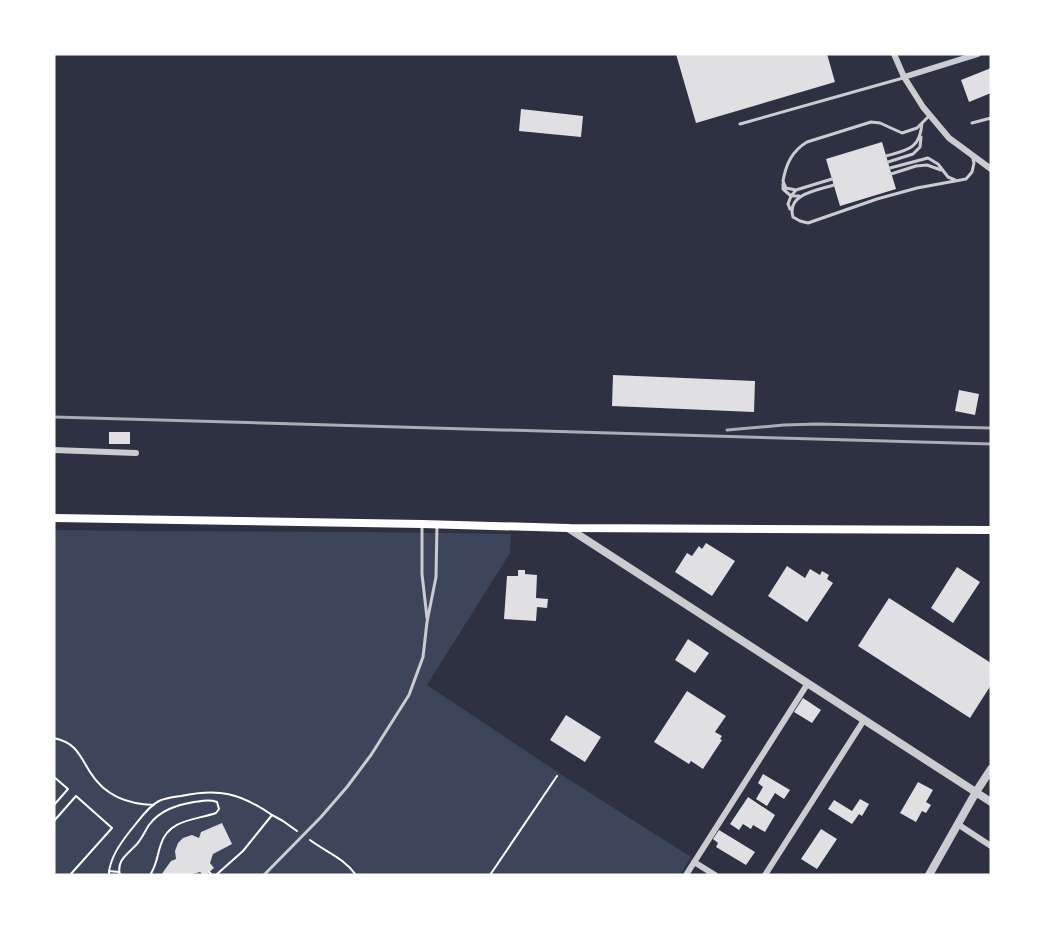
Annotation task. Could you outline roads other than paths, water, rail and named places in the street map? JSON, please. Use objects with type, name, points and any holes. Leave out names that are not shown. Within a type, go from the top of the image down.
[{"type":"main road","points":[[54,518],[568,528],[991,530]]},
{"type":"street","points":[[894,54],[904,77],[949,138],[991,169]]},
{"type":"street","points":[[904,77],[978,54]]},
{"type":"street","points":[[54,450],[136,453]]},
{"type":"street","points":[[568,528],[991,802]]},
{"type":"street","points":[[686,875],[808,684]]},
{"type":"street","points":[[765,875],[864,720]]},
{"type":"street","points":[[930,875],[991,769]]},
{"type":"street","points":[[959,825],[991,846]]},
{"type":"street","points":[[694,862],[715,875]]},
{"type":"lane","points":[[740,124],[904,77]]},
{"type":"lane","points":[[801,196],[791,196],[783,189],[789,158],[799,147],[807,142],[871,122],[880,123],[902,133],[917,128],[930,115]]},
{"type":"lane","points":[[972,123],[991,118]]},
{"type":"lane","points":[[888,162],[913,154],[920,147],[922,123]]},
{"type":"lane","points":[[886,156],[910,149],[921,136]]},
{"type":"lane","points":[[796,190],[788,204],[793,217],[808,223],[917,188],[966,179],[972,172],[974,163],[972,155]]},
{"type":"lane","points":[[890,168],[928,158],[938,164],[948,177],[956,181]]},
{"type":"lane","points":[[891,174],[927,165],[942,171]]},
{"type":"lane","points":[[783,181],[786,188],[796,190],[832,179]]},
{"type":"lane","points":[[791,210],[794,201],[801,196],[834,185]]},
{"type":"lane","points":[[422,524],[422,574],[427,622]]},
{"type":"lane","points":[[264,875],[347,787],[371,755],[409,695],[423,657],[436,577],[437,524]]},
{"type":"railway","points":[[54,417],[991,444]]},
{"type":"railway","points":[[727,430],[818,424],[991,428]]}]
